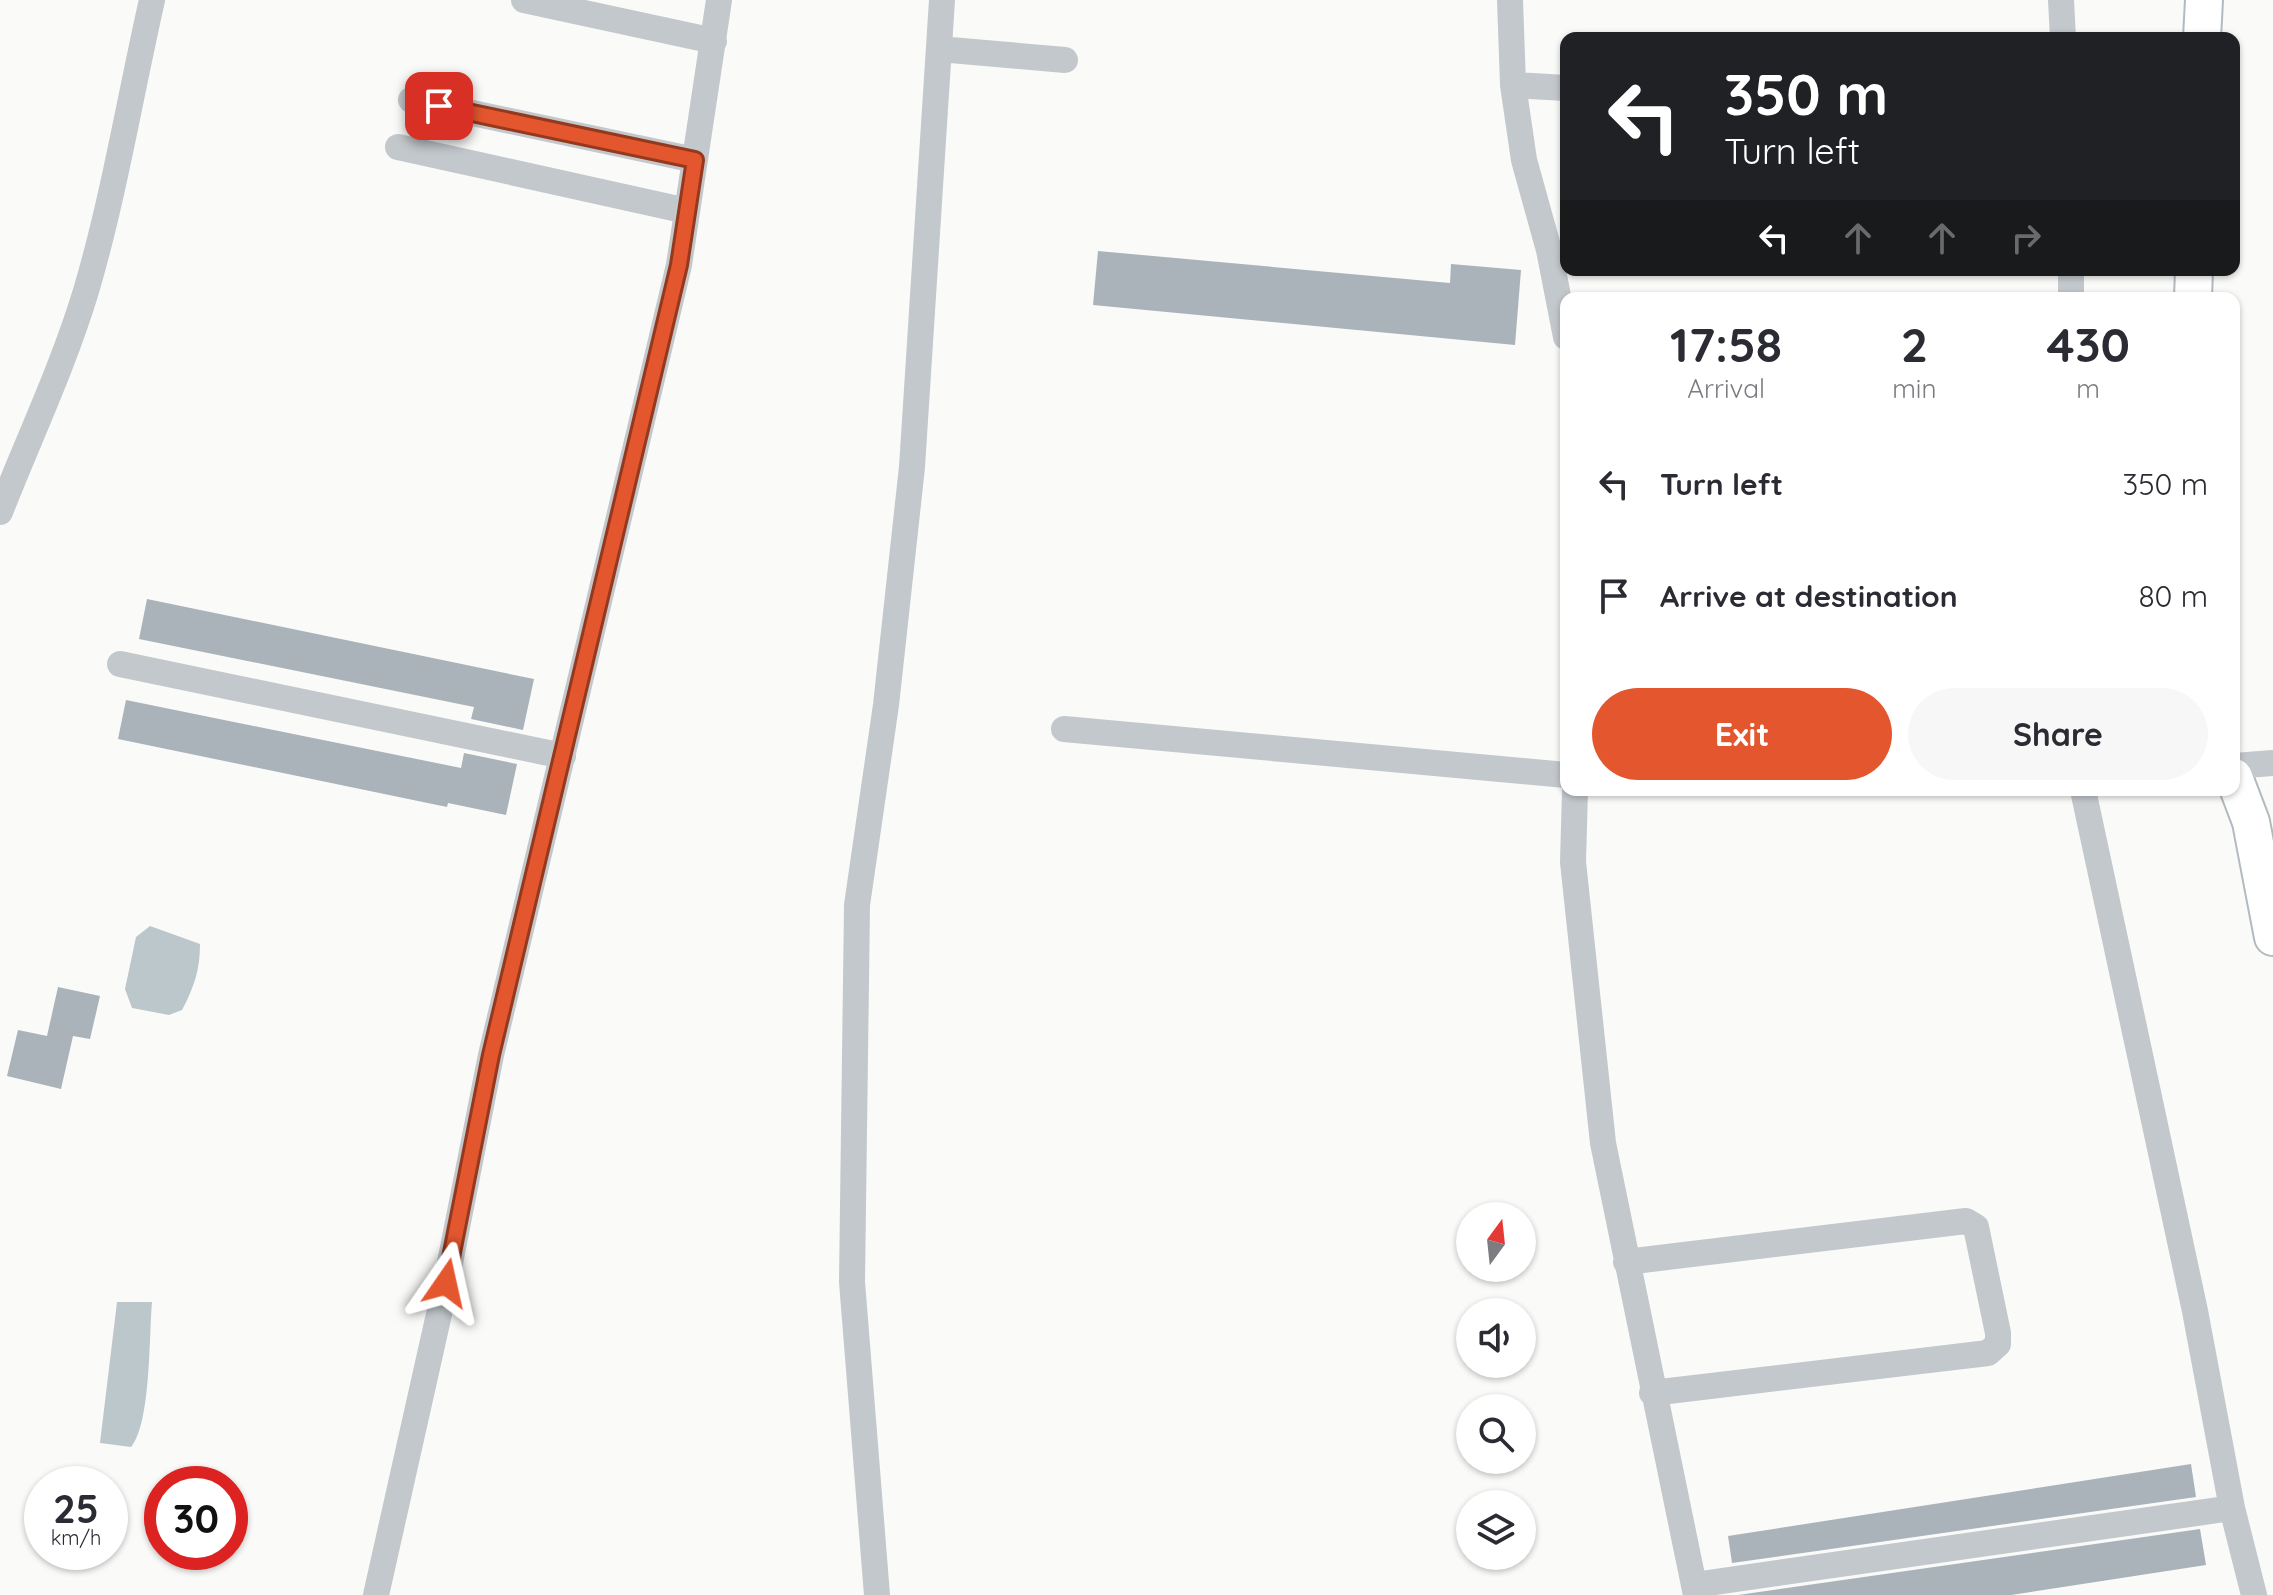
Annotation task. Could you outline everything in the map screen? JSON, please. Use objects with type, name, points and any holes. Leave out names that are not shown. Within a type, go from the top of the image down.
[{"type":"street","points":[[0,512],[56,380],[85,291],[106,214],[152,0]]},
{"type":"street","points":[[524,0],[714,41]]},
{"type":"street","points":[[376,1595],[446,1283],[491,1055],[679,265],[719,0]]},
{"type":"street","points":[[877,1595],[852,1282],[857,905],[886,705],[912,467],[942,0]]},
{"type":"street","points":[[1510,0],[1513,85],[1524,160],[1549,250],[1560,306]]},
{"type":"street","points":[[2061,0],[2063,32]]},
{"type":"street","points":[[2202,32],[2204,0]]},
{"type":"street","points":[[939,49],[1065,60]]},
{"type":"street","points":[[1513,85],[1560,88]]},
{"type":"street","points":[[411,100],[695,160]]},
{"type":"street","points":[[398,147],[687,211]]},
{"type":"street","points":[[120,664],[563,756]]},
{"type":"street","points":[[1064,729],[1560,774]]},
{"type":"street","points":[[2240,766],[2273,763]]},
{"type":"street","points":[[2240,793],[2251,822],[2273,937]]},
{"type":"street","points":[[1575,796],[1573,862],[1603,1143],[1652,1393],[1695,1590],[2232,1508]]},
{"type":"street","points":[[2084,796],[2195,1311],[2232,1508],[2254,1595]]},
{"type":"street","points":[[1626,1262],[1966,1221],[1976,1227],[1998,1333],[1998,1344],[1988,1353],[1652,1393]]},
{"type":"shaded area","points":[[150,926],[200,944],[190,994],[182,1010],[169,1015],[132,1008],[125,989],[136,937]]},
{"type":"shaded area","points":[[117,1302],[152,1302],[146,1400],[138,1436],[131,1447],[100,1443]]},
{"type":"building","points":[[1098,251],[1450,283],[1451,264],[1521,270],[1515,345],[1093,305]]},
{"type":"building","points":[[147,599],[534,679],[523,730],[471,719],[474,707],[139,639]]},
{"type":"building","points":[[126,700],[461,768],[464,753],[517,764],[506,815],[448,803],[447,807],[118,739]]},
{"type":"building","points":[[58,987],[100,996],[90,1039],[73,1036],[61,1089],[7,1076],[18,1030],[47,1036]]},
{"type":"building","points":[[2191,1464],[2196,1497],[1732,1563],[1728,1536]]},
{"type":"building","points":[[2200,1529],[2206,1565],[2011,1595],[1738,1595]]},
{"type":"route","points":[[439,106],[695,160],[679,265],[491,1055],[446,1283]]}]
